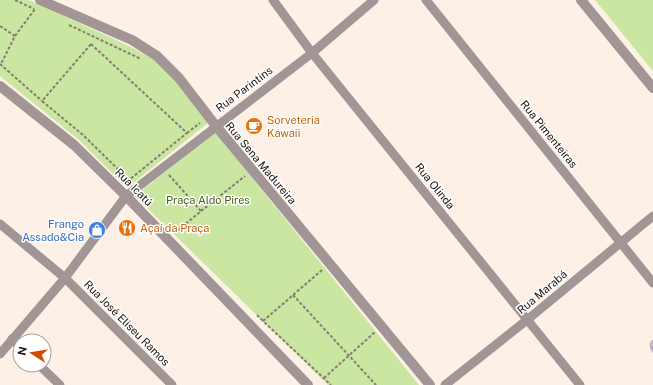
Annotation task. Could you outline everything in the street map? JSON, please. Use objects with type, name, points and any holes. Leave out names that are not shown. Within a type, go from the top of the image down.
[{"type":"street","name":"Rua Sena Madureira","points":[[40,0],[132,40],[157,56],[179,78],[216,126],[430,385]]},
{"type":"street","name":"Rua Olinda","points":[[273,0],[312,53],[580,385]]},
{"type":"street","name":"Rua Parintins","points":[[17,333],[65,278],[126,196],[312,53],[374,0]]},
{"type":"street","name":"Rua Pimenteiras","points":[[426,0],[653,283]]},
{"type":"street","points":[[581,0],[653,88]]},
{"type":"street","name":"Rua Icatú","points":[[0,86],[74,145],[126,196],[308,385]]},
{"type":"street","name":"Rua Marabá","points":[[445,385],[527,320],[653,216]]},
{"type":"street","name":"Rua José Eliseu Ramos","points":[[0,224],[65,278],[172,385]]},
{"type":"street","name":"Rua Parintins","points":[[0,354],[12,339]]},
{"type":"street","points":[[47,373],[60,385]]},
{"type":"path","points":[[15,0],[40,12]]},
{"type":"path","points":[[35,9],[15,36],[0,64],[83,135],[129,180],[202,121]]},
{"type":"path","points":[[64,23],[146,61]]},
{"type":"path","points":[[0,26],[15,36]]},
{"type":"path","points":[[42,101],[91,44],[187,133]]},
{"type":"path","points":[[168,174],[201,211]]},
{"type":"path","points":[[170,228],[175,233],[249,174]]},
{"type":"path","points":[[263,321],[324,268]]},
{"type":"path","points":[[293,295],[376,385]]},
{"type":"path","points":[[252,310],[331,385]]},
{"type":"path","points":[[324,378],[375,332],[370,326]]},
{"type":"green space","name":"Praça Aldo Pires","points":[[0,0],[29,0],[129,46],[155,60],[176,81],[208,123],[127,188],[79,140],[0,76]]},
{"type":"green space","points":[[595,0],[653,0],[653,71]]},
{"type":"green space","name":"Praça Aldo Pires","points":[[215,132],[419,385],[328,385],[135,196]]},
{"type":"building","points":[[653,340],[653,349],[650,344]]},
{"type":"place","name":"Sorveteria Kawaii","points":[[254,126]]},
{"type":"place","name":"Açaí da Praça","points":[[127,228]]},
{"type":"place","name":"Frango Assado&Cia","points":[[97,230]]}]
